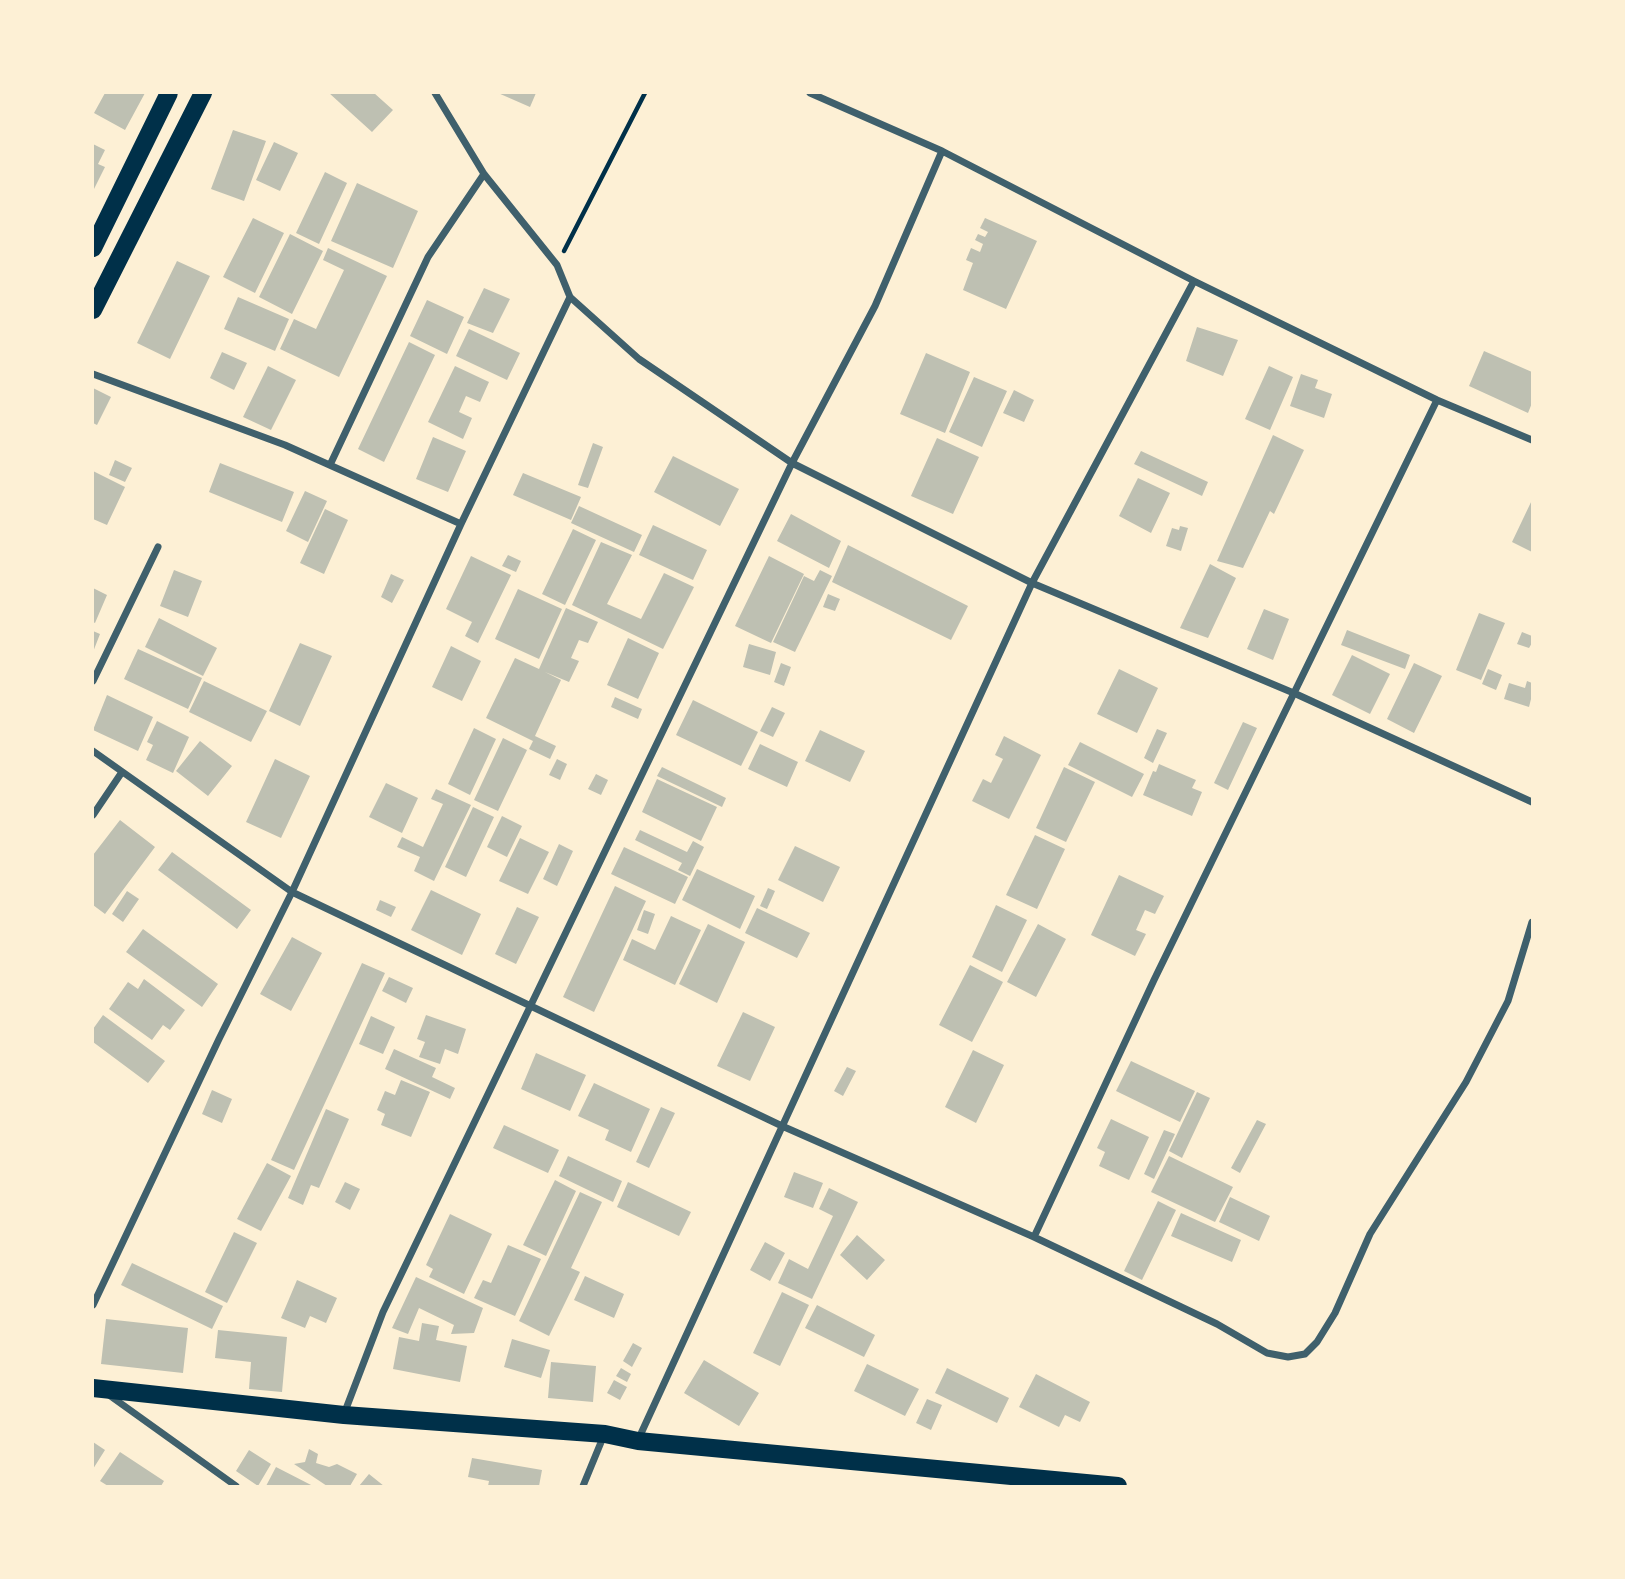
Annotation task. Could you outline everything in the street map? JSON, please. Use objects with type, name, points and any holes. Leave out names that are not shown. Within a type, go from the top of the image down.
[{"type":"main road","points":[[93,248],[169,93]]},
{"type":"main road","points":[[93,310],[203,93]]},
{"type":"main road","points":[[95,1388],[344,1415],[605,1434],[638,1441],[1118,1486]]},
{"type":"street","points":[[435,93],[484,174],[557,265],[570,297],[639,359],[792,463],[1032,583],[1296,694],[1532,802]]},
{"type":"street","points":[[810,93],[942,151],[1194,281],[1437,400],[1532,440]]},
{"type":"street","points":[[344,1415],[383,1312],[792,463],[875,306],[942,151]]},
{"type":"street","points":[[330,465],[428,257],[484,174]]},
{"type":"street","points":[[638,1441],[1032,583],[1194,281]]},
{"type":"street","points":[[93,1305],[292,892],[461,524],[570,297]]},
{"type":"street","points":[[93,374],[285,445],[461,524]]},
{"type":"street","points":[[1034,1237],[1154,980],[1296,694],[1437,400]]},
{"type":"street","points":[[93,681],[158,547]]},
{"type":"street","points":[[93,751],[292,892],[782,1126],[1034,1237],[1217,1324],[1267,1353],[1288,1357],[1305,1354],[1317,1342],[1335,1313],[1370,1234],[1466,1082],[1508,1001],[1532,922]]},
{"type":"street","points":[[93,815],[122,772]]},
{"type":"street","points":[[95,1388],[236,1486]]},
{"type":"street","points":[[583,1486],[605,1434]]},
{"type":"path","points":[[557,265],[645,93]]},
{"type":"building","points":[[105,93],[145,93],[125,130],[94,113]]},
{"type":"building","points":[[329,93],[374,93],[393,110],[372,132]]},
{"type":"building","points":[[498,93],[536,93],[530,107]]},
{"type":"building","points":[[233,130],[266,141],[244,201],[211,189]]},
{"type":"building","points":[[274,142],[298,153],[280,191],[256,180]]},
{"type":"building","points":[[93,144],[105,150],[98,164],[105,167],[93,191]]},
{"type":"building","points":[[325,172],[347,183],[319,244],[296,233]]},
{"type":"building","points":[[357,183],[418,211],[393,268],[331,241]]},
{"type":"building","points":[[253,218],[284,233],[255,293],[223,277]]},
{"type":"building","points":[[985,218],[1037,241],[1006,309],[963,290],[973,263],[966,260],[971,248],[980,252],[983,244],[975,240],[978,234],[985,237],[988,232],[980,228]]},
{"type":"building","points":[[290,234],[323,251],[292,314],[259,297]]},
{"type":"building","points":[[328,248],[387,276],[339,377],[280,349],[294,319],[316,329],[344,270],[323,260]]},
{"type":"building","points":[[177,261],[210,276],[170,359],[137,343]]},
{"type":"building","points":[[484,288],[510,299],[493,333],[467,323]]},
{"type":"building","points":[[238,297],[289,319],[275,351],[224,329]]},
{"type":"building","points":[[427,300],[464,317],[447,354],[410,336]]},
{"type":"building","points":[[1197,327],[1238,340],[1223,376],[1186,361]]},
{"type":"building","points":[[469,329],[520,353],[507,380],[456,356]]},
{"type":"building","points":[[409,342],[435,355],[384,462],[358,449]]},
{"type":"building","points":[[1484,351],[1532,372],[1532,403],[1528,413],[1469,386]]},
{"type":"building","points":[[222,352],[247,363],[234,390],[210,378]]},
{"type":"building","points":[[926,353],[970,372],[945,433],[900,414]]},
{"type":"building","points":[[268,366],[296,380],[271,430],[243,417]]},
{"type":"building","points":[[455,366],[489,382],[480,402],[466,396],[459,412],[472,418],[463,439],[428,422]]},
{"type":"building","points":[[1269,366],[1293,377],[1270,430],[1245,419]]},
{"type":"building","points":[[1301,374],[1318,380],[1315,388],[1332,394],[1324,418],[1290,406]]},
{"type":"building","points":[[974,377],[1007,391],[982,447],[949,432]]},
{"type":"building","points":[[93,388],[111,397],[97,425],[93,423]]},
{"type":"building","points":[[1014,390],[1034,400],[1024,422],[1003,413]]},
{"type":"building","points":[[1273,435],[1304,450],[1274,514],[1270,511],[1243,568],[1217,561]]},
{"type":"building","points":[[433,437],[466,451],[448,492],[416,479]]},
{"type":"building","points":[[937,438],[979,457],[953,514],[911,496]]},
{"type":"building","points":[[593,443],[603,447],[588,488],[578,485]]},
{"type":"building","points":[[1141,451],[1208,482],[1202,496],[1134,464]]},
{"type":"building","points":[[673,456],[739,489],[720,526],[654,492]]},
{"type":"building","points":[[115,460],[132,468],[125,482],[109,475]]},
{"type":"building","points":[[220,463],[294,492],[282,522],[209,492]]},
{"type":"building","points":[[93,471],[125,487],[107,525],[93,519]]},
{"type":"building","points":[[523,473],[581,497],[571,520],[513,495]]},
{"type":"building","points":[[1138,478],[1170,493],[1151,533],[1119,516]]},
{"type":"building","points":[[305,491],[327,501],[308,542],[286,531]]},
{"type":"building","points":[[1532,500],[1532,552],[1512,542]]},
{"type":"building","points":[[579,506],[642,535],[634,552],[571,523]]},
{"type":"building","points":[[325,509],[348,520],[324,574],[300,563]]},
{"type":"building","points":[[791,514],[841,541],[829,568],[777,541]]},
{"type":"building","points":[[653,525],[707,550],[693,580],[639,555]]},
{"type":"building","points":[[1180,526],[1188,528],[1181,551],[1166,546],[1172,528],[1179,530]]},
{"type":"building","points":[[573,529],[596,540],[565,605],[542,594]]},
{"type":"building","points":[[601,542],[632,555],[607,604],[641,619],[664,573],[694,587],[663,649],[572,605]]},
{"type":"building","points":[[848,545],[968,606],[951,640],[832,582]]},
{"type":"building","points":[[508,555],[521,561],[516,572],[502,566]]},
{"type":"building","points":[[471,556],[511,575],[478,643],[465,636],[472,622],[446,609]]},
{"type":"building","points":[[769,556],[804,574],[771,643],[735,626]]},
{"type":"building","points":[[1210,564],[1236,578],[1208,638],[1180,628]]},
{"type":"building","points":[[174,570],[202,581],[188,617],[160,606]]},
{"type":"building","points":[[820,570],[832,576],[795,652],[773,642],[804,576],[814,581]]},
{"type":"building","points":[[391,574],[404,580],[392,603],[381,597]]},
{"type":"building","points":[[93,588],[107,595],[95,623],[93,622]]},
{"type":"building","points":[[518,589],[562,609],[539,659],[495,639]]},
{"type":"building","points":[[828,594],[840,599],[835,611],[823,607]]},
{"type":"building","points":[[566,608],[598,622],[588,643],[579,640],[571,658],[579,661],[569,682],[545,672],[561,680],[535,736],[556,746],[550,759],[529,749],[533,741],[486,718],[515,658],[539,669]]},
{"type":"building","points":[[1264,609],[1289,619],[1273,660],[1247,649]]},
{"type":"building","points":[[1479,613],[1505,623],[1481,680],[1456,670]]},
{"type":"building","points":[[159,618],[217,648],[203,676],[145,647]]},
{"type":"building","points":[[1347,630],[1410,655],[1405,669],[1341,645]]},
{"type":"building","points":[[93,631],[100,634],[93,652]]},
{"type":"building","points":[[1522,632],[1532,636],[1529,648],[1517,644]]},
{"type":"building","points":[[628,638],[659,653],[638,699],[607,685]]},
{"type":"building","points":[[300,643],[332,656],[300,726],[269,711]]},
{"type":"building","points":[[749,644],[776,652],[770,675],[743,667]]},
{"type":"building","points":[[451,646],[481,661],[462,701],[432,687]]},
{"type":"building","points":[[138,649],[202,678],[188,709],[124,679]]},
{"type":"building","points":[[1352,655],[1390,674],[1370,714],[1332,695]]},
{"type":"building","points":[[781,663],[791,667],[784,686],[774,682]]},
{"type":"building","points":[[1414,663],[1442,676],[1414,733],[1387,719]]},
{"type":"building","points":[[1119,669],[1158,688],[1137,733],[1097,714]]},
{"type":"building","points":[[1488,669],[1502,675],[1496,690],[1482,684]]},
{"type":"building","points":[[204,681],[267,711],[251,742],[189,712]]},
{"type":"building","points":[[1527,681],[1532,683],[1529,707],[1504,699],[1509,683],[1525,688]]},
{"type":"building","points":[[107,695],[153,717],[138,751],[93,730]]},
{"type":"building","points":[[615,697],[642,709],[638,719],[611,707]]},
{"type":"building","points":[[693,700],[758,732],[741,766],[676,735]]},
{"type":"building","points":[[772,707],[785,713],[773,737],[760,731]]},
{"type":"building","points":[[157,721],[189,737],[173,773],[146,760],[153,745],[147,742]]},
{"type":"building","points":[[1243,722],[1257,728],[1228,790],[1214,783]]},
{"type":"building","points":[[474,728],[496,739],[470,795],[448,784]]},
{"type":"building","points":[[1157,729],[1167,733],[1153,763],[1144,758]]},
{"type":"building","points":[[820,730],[865,751],[850,782],[805,761]]},
{"type":"building","points":[[1004,736],[1041,755],[1009,819],[972,801],[983,779],[991,783],[1003,759],[995,755]]},
{"type":"building","points":[[503,738],[527,750],[498,811],[474,800]]},
{"type":"building","points":[[200,741],[232,766],[208,796],[176,771]]},
{"type":"building","points":[[1080,742],[1144,774],[1132,797],[1068,765]]},
{"type":"building","points":[[760,744],[798,762],[787,787],[748,769]]},
{"type":"building","points":[[275,759],[310,776],[281,838],[246,822]]},
{"type":"building","points":[[557,759],[567,764],[560,780],[549,775]]},
{"type":"building","points":[[1159,764],[1196,780],[1192,788],[1202,792],[1192,816],[1143,795],[1153,771],[1156,772]]},
{"type":"building","points":[[662,767],[726,798],[722,807],[657,776]]},
{"type":"building","points":[[1064,767],[1095,782],[1066,842],[1036,828]]},
{"type":"building","points":[[596,774],[608,780],[601,795],[588,789]]},
{"type":"building","points":[[657,779],[717,807],[701,841],[642,812]]},
{"type":"building","points":[[386,783],[418,798],[402,833],[369,817]]},
{"type":"building","points":[[436,789],[471,805],[434,881],[414,871],[420,857],[397,847],[402,837],[423,847],[443,804],[431,799]]},
{"type":"building","points":[[473,807],[494,817],[466,877],[445,867]]},
{"type":"building","points":[[502,816],[522,826],[507,857],[487,847]]},
{"type":"building","points":[[120,820],[155,847],[105,914],[93,905],[93,855]]},
{"type":"building","points":[[640,830],[687,852],[693,841],[704,847],[690,876],[678,870],[682,863],[635,840]]},
{"type":"building","points":[[1035,835],[1065,849],[1037,909],[1006,895]]},
{"type":"building","points":[[520,838],[549,852],[528,894],[499,881]]},
{"type":"building","points":[[559,844],[573,851],[557,886],[543,879]]},
{"type":"building","points":[[795,846],[840,867],[823,902],[778,880]]},
{"type":"building","points":[[624,847],[688,877],[675,904],[611,874]]},
{"type":"building","points":[[172,852],[251,910],[237,929],[158,870]]},
{"type":"building","points":[[697,869],[755,896],[740,929],[682,900]]},
{"type":"building","points":[[1119,875],[1164,896],[1155,914],[1145,910],[1136,930],[1146,934],[1135,956],[1091,935]]},
{"type":"building","points":[[615,886],[646,901],[594,1012],[563,997]]},
{"type":"building","points":[[768,888],[775,891],[767,909],[760,906]]},
{"type":"building","points":[[431,890],[481,914],[462,955],[411,930]]},
{"type":"building","points":[[127,891],[139,899],[123,922],[112,914]]},
{"type":"building","points":[[380,900],[396,907],[391,917],[376,910]]},
{"type":"building","points":[[996,905],[1027,920],[1002,972],[972,957]]},
{"type":"building","points":[[517,907],[539,917],[516,964],[495,954]]},
{"type":"building","points":[[757,908],[810,933],[797,958],[745,933]]},
{"type":"building","points":[[644,910],[655,914],[648,934],[637,930]]},
{"type":"building","points":[[671,916],[701,930],[675,985],[623,960],[632,939],[655,950]]},
{"type":"building","points":[[708,924],[745,942],[717,1003],[679,984]]},
{"type":"building","points":[[1038,924],[1066,939],[1036,997],[1007,982]]},
{"type":"building","points":[[143,929],[218,984],[202,1007],[126,952]]},
{"type":"building","points":[[292,937],[322,953],[291,1011],[260,994]]},
{"type":"building","points":[[362,963],[385,973],[294,1170],[271,1160]]},
{"type":"building","points":[[970,965],[1003,982],[972,1042],[939,1025]]},
{"type":"building","points":[[389,977],[413,988],[406,1003],[382,991]]},
{"type":"building","points":[[144,979],[185,1010],[170,1030],[163,1025],[152,1040],[109,1009],[128,982],[138,989]]},
{"type":"building","points":[[743,1012],[775,1027],[750,1081],[717,1066]]},
{"type":"building","points":[[103,1015],[165,1061],[148,1083],[93,1042],[93,1029]]},
{"type":"building","points":[[426,1015],[466,1029],[458,1054],[445,1049],[440,1064],[419,1057],[425,1042],[417,1039]]},
{"type":"building","points":[[371,1016],[395,1027],[383,1054],[359,1044]]},
{"type":"building","points":[[394,1049],[436,1068],[432,1077],[455,1088],[450,1099],[385,1069]]},
{"type":"building","points":[[973,1050],[1004,1065],[976,1123],[945,1107]]},
{"type":"building","points":[[536,1053],[586,1075],[570,1111],[521,1089]]},
{"type":"building","points":[[1131,1061],[1195,1091],[1180,1122],[1116,1091]]},
{"type":"building","points":[[847,1067],[856,1071],[843,1096],[834,1091]]},
{"type":"building","points":[[401,1080],[430,1092],[411,1137],[381,1125],[385,1114],[377,1110],[385,1091],[395,1095]]},
{"type":"building","points":[[594,1083],[650,1109],[631,1152],[605,1140],[609,1130],[578,1116]]},
{"type":"building","points":[[212,1090],[232,1099],[222,1123],[202,1114]]},
{"type":"building","points":[[1197,1092],[1210,1098],[1182,1158],[1169,1151]]},
{"type":"building","points":[[661,1107],[675,1113],[649,1168],[636,1162]]},
{"type":"building","points":[[326,1109],[349,1119],[319,1188],[311,1185],[303,1205],[288,1198]]},
{"type":"building","points":[[1111,1119],[1149,1137],[1129,1180],[1099,1166],[1105,1152],[1097,1148]]},
{"type":"building","points":[[1257,1120],[1266,1124],[1240,1173],[1231,1168]]},
{"type":"building","points":[[504,1125],[559,1150],[548,1173],[493,1148]]},
{"type":"building","points":[[1164,1130],[1175,1134],[1154,1179],[1144,1174]]},
{"type":"building","points":[[568,1156],[622,1181],[613,1202],[559,1176]]},
{"type":"building","points":[[1169,1156],[1233,1187],[1215,1222],[1151,1192]]},
{"type":"building","points":[[267,1163],[291,1176],[261,1231],[237,1219]]},
{"type":"building","points":[[794,1172],[823,1183],[813,1208],[784,1197]]},
{"type":"building","points":[[555,1180],[576,1191],[546,1256],[523,1245]]},
{"type":"building","points":[[345,1182],[360,1189],[350,1210],[335,1202]]},
{"type":"building","points":[[628,1182],[691,1212],[679,1236],[617,1207]]},
{"type":"building","points":[[829,1188],[858,1202],[812,1299],[778,1283],[789,1259],[808,1269],[833,1216],[819,1209]]},
{"type":"building","points":[[580,1192],[602,1202],[571,1268],[580,1272],[549,1336],[519,1321]]},
{"type":"building","points":[[1230,1197],[1270,1216],[1259,1241],[1219,1222]]},
{"type":"building","points":[[1158,1201],[1176,1210],[1142,1280],[1124,1271]]},
{"type":"building","points":[[1181,1213],[1241,1240],[1232,1262],[1171,1236]]},
{"type":"building","points":[[450,1214],[492,1234],[464,1294],[429,1277],[433,1269],[426,1265]]},
{"type":"building","points":[[234,1232],[257,1243],[227,1303],[205,1292]]},
{"type":"building","points":[[857,1235],[885,1260],[867,1280],[840,1255]]},
{"type":"building","points":[[765,1242],[785,1253],[770,1281],[750,1270]]},
{"type":"building","points":[[508,1245],[541,1259],[515,1316],[474,1298],[483,1280],[491,1283]]},
{"type":"building","points":[[132,1263],[223,1306],[212,1329],[121,1285]]},
{"type":"building","points":[[585,1276],[624,1294],[614,1318],[574,1300]]},
{"type":"building","points":[[416,1277],[483,1308],[474,1333],[451,1334],[454,1325],[419,1308],[408,1334],[392,1328]]},
{"type":"building","points":[[297,1280],[337,1298],[326,1323],[310,1316],[305,1328],[281,1318]]},
{"type":"building","points":[[782,1292],[809,1305],[780,1366],[753,1353]]},
{"type":"building","points":[[817,1305],[875,1335],[864,1357],[805,1328]]},
{"type":"building","points":[[106,1319],[188,1328],[183,1373],[101,1364]]},
{"type":"building","points":[[422,1323],[439,1326],[436,1340],[467,1346],[460,1382],[393,1369],[399,1337],[419,1341]]},
{"type":"building","points":[[218,1330],[287,1337],[282,1392],[249,1389],[251,1362],[215,1358]]},
{"type":"building","points":[[512,1339],[550,1350],[541,1378],[504,1367]]},
{"type":"building","points":[[633,1343],[642,1348],[632,1367],[623,1361]]},
{"type":"building","points":[[704,1360],[759,1393],[739,1426],[684,1393]]},
{"type":"building","points":[[551,1362],[596,1366],[593,1402],[548,1398]]},
{"type":"building","points":[[867,1364],[919,1389],[905,1416],[854,1391]]},
{"type":"building","points":[[621,1368],[631,1374],[627,1382],[616,1376]]},
{"type":"building","points":[[947,1368],[1009,1398],[997,1423],[935,1393]]},
{"type":"building","points":[[1036,1374],[1090,1402],[1080,1422],[1065,1415],[1059,1427],[1019,1407]]},
{"type":"building","points":[[614,1380],[627,1387],[620,1400],[607,1393]]},
{"type":"building","points":[[927,1399],[942,1405],[931,1430],[916,1423]]},
{"type":"building","points":[[93,1442],[105,1450],[93,1469]]},
{"type":"building","points":[[309,1449],[318,1454],[316,1463],[329,1467],[337,1464],[357,1474],[350,1486],[327,1486],[294,1464],[305,1462]]},
{"type":"building","points":[[249,1450],[271,1464],[258,1486],[236,1471]]},
{"type":"building","points":[[120,1452],[164,1481],[161,1486],[108,1486],[100,1481]]},
{"type":"building","points":[[472,1458],[542,1470],[539,1486],[488,1486],[489,1481],[468,1477]]},
{"type":"building","points":[[276,1467],[313,1486],[266,1486]]},
{"type":"building","points":[[369,1474],[384,1486],[359,1486]]}]
